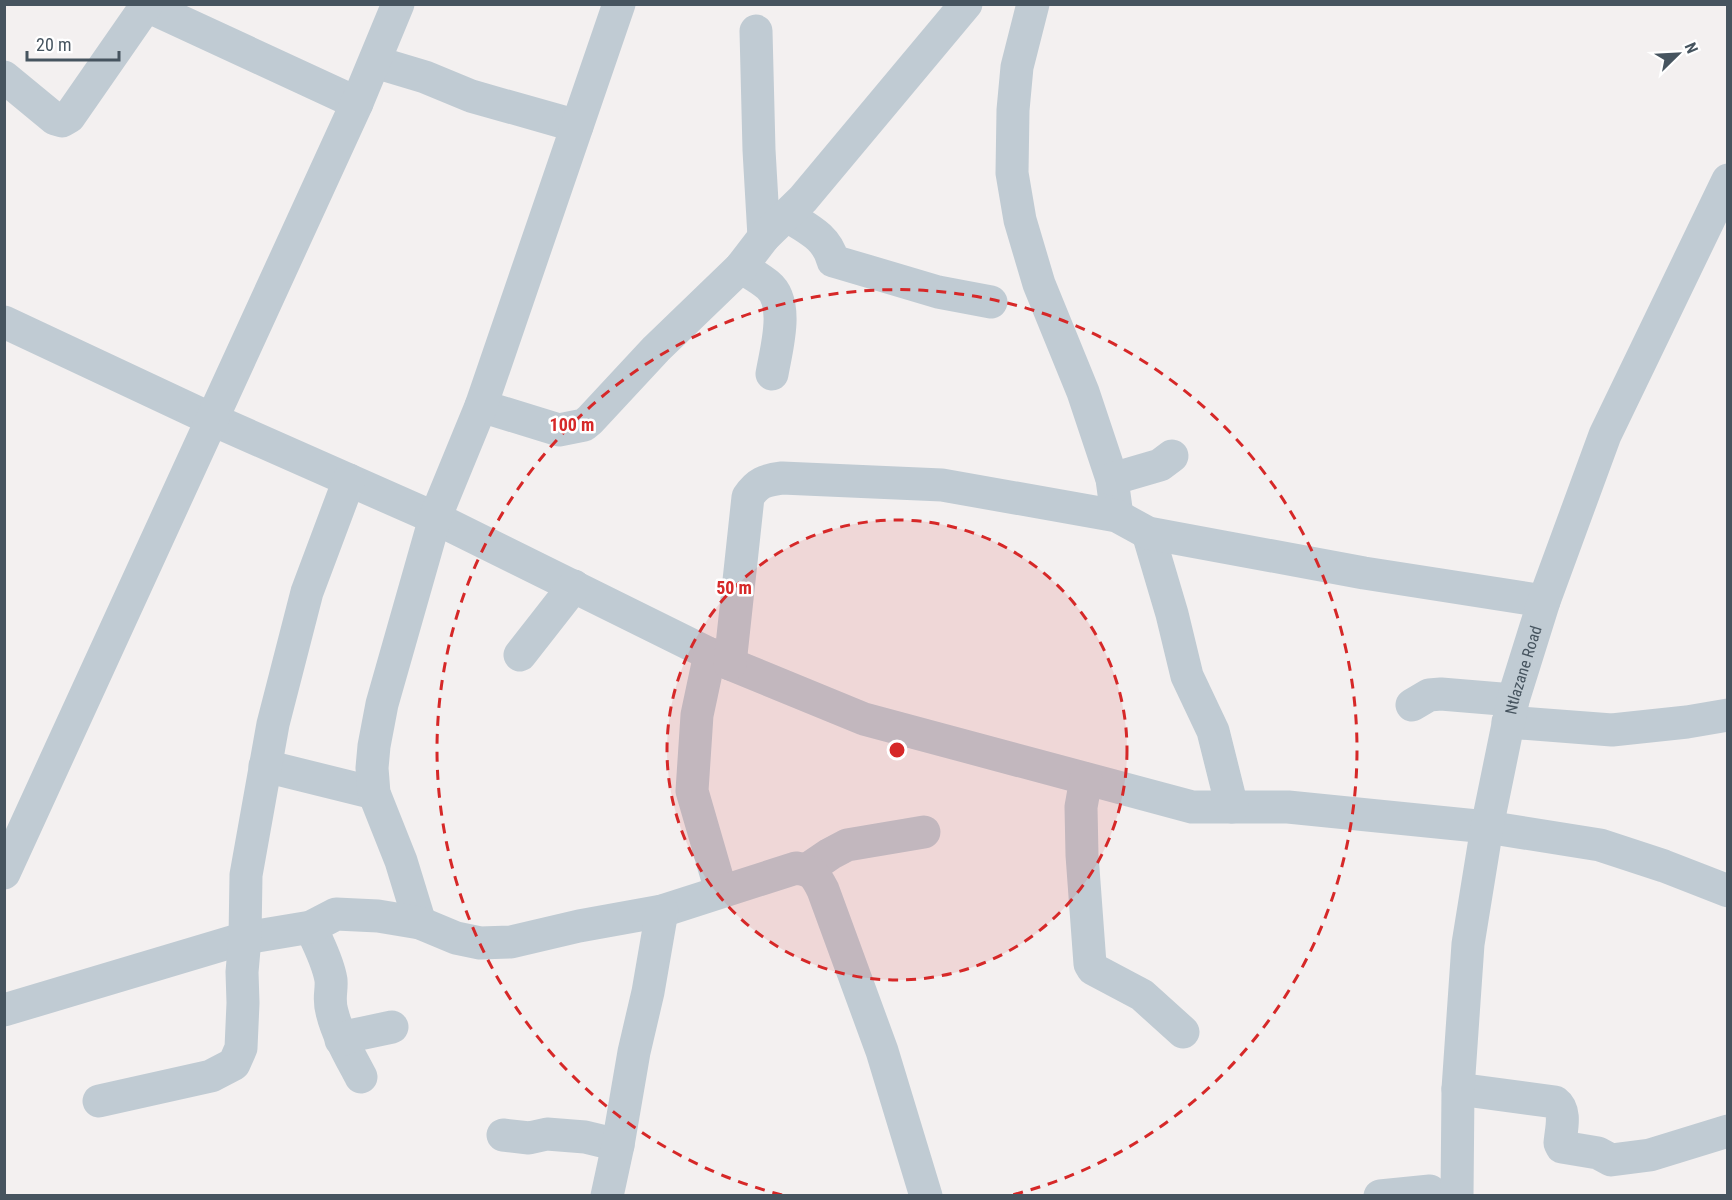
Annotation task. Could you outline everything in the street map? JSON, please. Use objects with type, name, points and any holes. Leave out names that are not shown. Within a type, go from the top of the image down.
[{"type":"street","points":[[4,873],[357,103],[398,4]]},
{"type":"street","points":[[420,923],[400,861],[374,793],[372,768],[382,704],[435,518],[481,406],[619,4]]},
{"type":"street","points":[[481,406],[559,430],[584,425],[656,349],[741,267],[838,157],[966,4]]},
{"type":"street","points":[[1033,4],[1017,67],[1011,173],[1020,220],[1039,284],[1083,392],[1112,479],[1117,516]]},
{"type":"street","points":[[4,77],[55,119],[62,121],[69,117],[145,5],[357,103]]},
{"type":"street","points":[[756,30],[759,150],[775,226]]},
{"type":"street","points":[[375,62],[425,77],[471,96],[577,126]]},
{"type":"street","name":"Ntlazane Road","points":[[1443,1193],[1458,1089],[1468,944],[1487,827],[1510,711],[1544,601],[1605,435],[1728,180]]},
{"type":"street","points":[[775,226],[822,239],[828,244],[833,261],[938,292],[991,302]]},
{"type":"street","points":[[741,267],[770,285],[778,296],[781,322],[772,374]]},
{"type":"street","points":[[4,322],[211,419],[435,518],[720,659],[864,719],[1192,807],[1288,807],[1487,827],[1600,844],[1728,891]]},
{"type":"street","points":[[1112,479],[1160,465],[1172,456]]},
{"type":"street","points":[[721,891],[692,791],[697,715],[720,659],[748,497],[755,486],[767,480],[782,478],[942,485],[1117,516],[1148,534],[1364,573],[1544,601]]},
{"type":"street","points":[[99,1101],[211,1076],[234,1064],[241,1048],[246,875],[265,766],[273,724],[307,592],[349,480]]},
{"type":"street","points":[[1148,534],[1172,614],[1186,676],[1213,731],[1232,807]]},
{"type":"street","points":[[520,655],[574,586]]},
{"type":"street","points":[[1412,705],[1429,695],[1441,694],[1510,711],[1612,730],[1728,715]]},
{"type":"street","points":[[265,766],[374,793]]},
{"type":"street","points":[[1086,779],[1081,807],[1081,843],[1090,964],[1093,969],[1142,995],[1183,1032]]},
{"type":"street","points":[[4,1010],[245,938],[310,927],[336,914],[378,916],[420,923],[456,938],[480,943],[512,942],[579,926],[662,911],[796,868],[808,869],[847,845],[924,832]]},
{"type":"street","points":[[808,869],[818,879],[823,890],[882,1051],[926,1196]]},
{"type":"street","points":[[607,1196],[662,911]]},
{"type":"street","points":[[310,927],[328,968],[331,983],[329,998],[341,1040],[361,1077]]},
{"type":"street","points":[[341,1040],[392,1027]]},
{"type":"street","points":[[1458,1089],[1555,1102],[1563,1114],[1560,1143],[1562,1147],[1598,1153],[1611,1160],[1650,1155],[1727,1132]]},
{"type":"street","points":[[502,1135],[530,1138],[547,1134],[585,1137],[618,1144]]},
{"type":"street","points":[[1380,1196],[1443,1193]]}]
